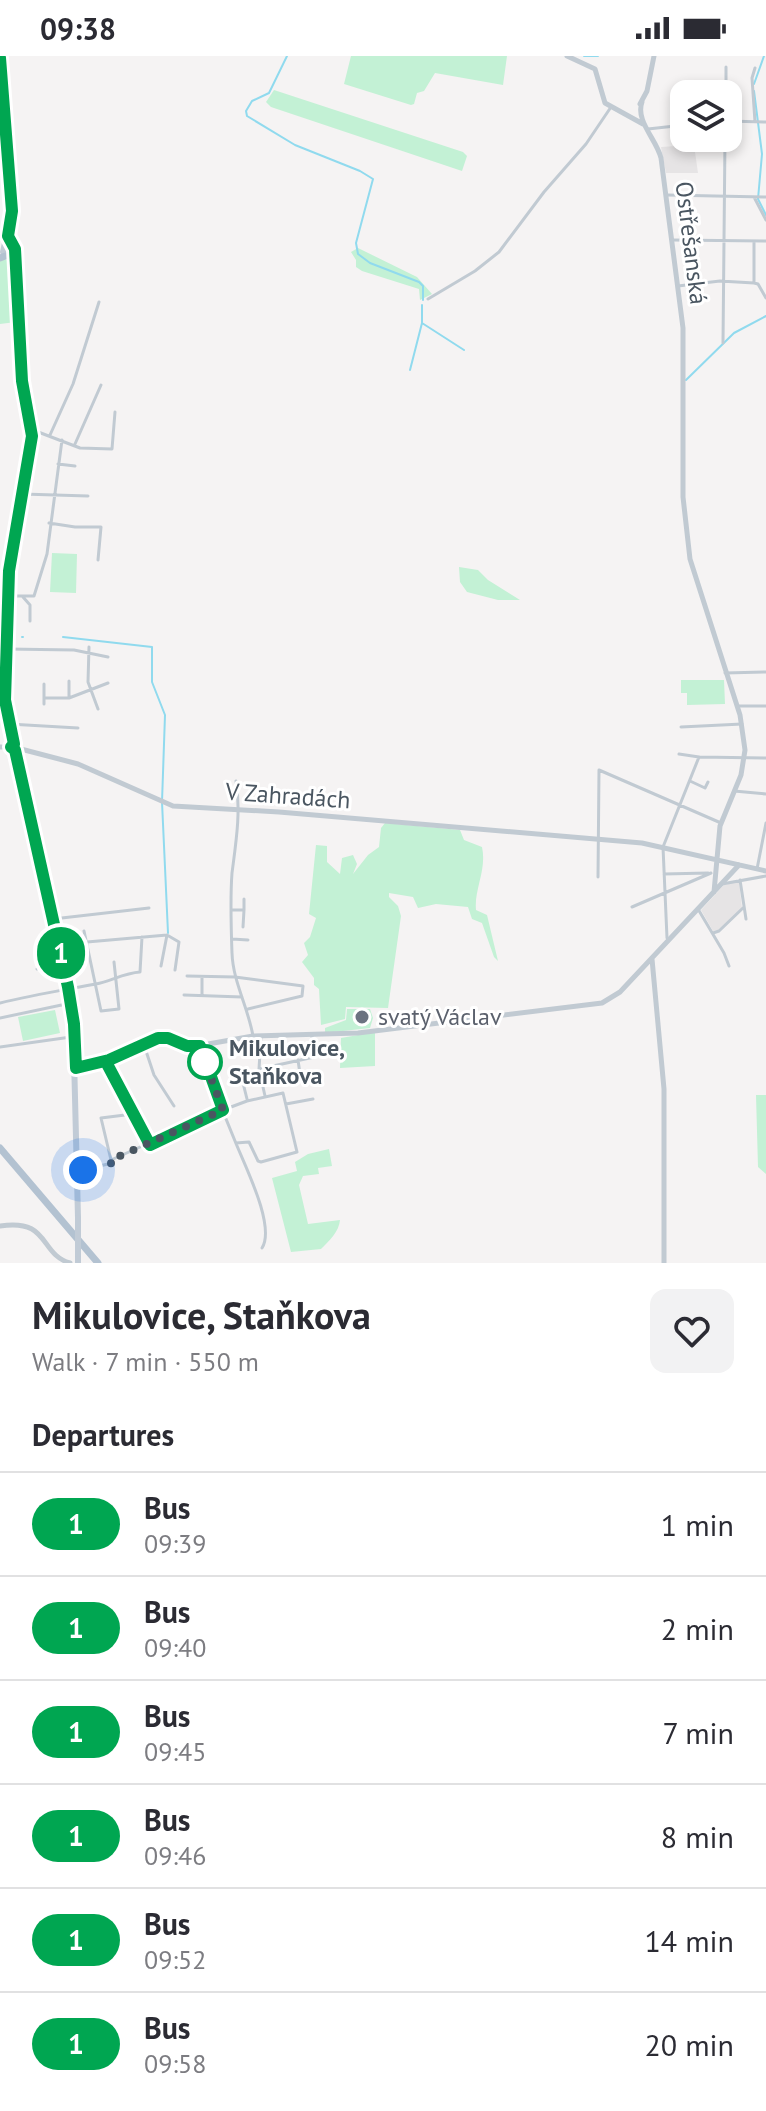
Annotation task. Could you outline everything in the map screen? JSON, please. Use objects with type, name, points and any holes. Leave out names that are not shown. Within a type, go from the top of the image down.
[{"type":"main road","points":[[0,58],[12,211],[6,253],[16,265],[22,381],[32,430],[11,548],[5,700],[71,1003],[76,1068],[78,1263]]},
{"type":"main road","points":[[1,70],[3,96]]},
{"type":"main road","points":[[0,1148],[98,1263]]},
{"type":"street","points":[[568,56],[595,69],[602,97],[611,107],[637,116],[647,128],[670,126]]},
{"type":"street","points":[[637,116],[647,91],[654,56]]},
{"type":"street","points":[[726,67],[726,80]]},
{"type":"street","points":[[755,68],[752,86],[758,122]]},
{"type":"street","points":[[428,299],[475,271],[499,252],[586,144],[611,107]]},
{"type":"street","points":[[742,121],[766,122]]},
{"type":"street","name":"Ostřešanská","points":[[647,128],[660,152],[683,328],[683,501],[690,559],[737,706],[745,757]]},
{"type":"street","points":[[723,343],[725,152]]},
{"type":"street","points":[[667,195],[766,197]]},
{"type":"street","points":[[756,197],[766,220]]},
{"type":"street","points":[[672,240],[766,241]]},
{"type":"street","points":[[754,241],[754,283]]},
{"type":"street","points":[[678,286],[754,283],[758,284],[766,298]]},
{"type":"street","points":[[50,435],[74,383],[99,302]]},
{"type":"street","points":[[74,445],[101,385]]},
{"type":"street","points":[[32,430],[74,445],[112,449],[115,412]]},
{"type":"street","points":[[8,596],[34,596],[47,554],[62,440]]},
{"type":"street","points":[[58,464],[75,466]]},
{"type":"street","points":[[22,494],[88,496]]},
{"type":"street","points":[[49,523],[75,527],[100,526],[98,560]]},
{"type":"street","points":[[23,597],[30,605],[30,621]]},
{"type":"street","points":[[89,647],[90,689],[98,709]]},
{"type":"street","points":[[7,649],[74,650],[108,657]]},
{"type":"street","points":[[725,673],[766,672]]},
{"type":"street","points":[[69,681],[69,698]]},
{"type":"street","points":[[44,684],[44,701],[69,698],[108,683]]},
{"type":"street","points":[[737,706],[766,706]]},
{"type":"street","points":[[9,724],[78,728]]},
{"type":"street","points":[[681,727],[742,724]]},
{"type":"street","name":"V Zahradách","points":[[0,747],[78,764],[177,806],[663,847],[757,869],[766,874]]},
{"type":"street","points":[[679,754],[766,758]]},
{"type":"street","points":[[667,942],[663,847],[699,757]]},
{"type":"street","points":[[714,892],[713,873],[721,823],[745,757]]},
{"type":"street","points":[[598,877],[599,770],[721,823]]},
{"type":"street","points":[[236,781],[239,809],[231,910],[235,977],[257,1036],[265,1096]]},
{"type":"street","points":[[690,781],[705,788],[708,782]]},
{"type":"street","points":[[734,791],[766,794]]},
{"type":"street","points":[[757,869],[766,823]]},
{"type":"street","points":[[76,1068],[106,1061],[165,1037],[187,1046],[200,1046],[257,1036],[358,1033],[599,1004],[620,992],[739,865]]},
{"type":"street","points":[[664,874],[713,873]]},
{"type":"street","points":[[632,907],[713,873]]},
{"type":"street","points":[[721,885],[766,874]]},
{"type":"street","points":[[740,880],[746,919]]},
{"type":"street","points":[[243,927],[244,899]]},
{"type":"street","points":[[713,933],[744,907]]},
{"type":"street","points":[[53,919],[149,908]]},
{"type":"street","points":[[698,909],[729,966]]},
{"type":"street","points":[[231,910],[244,910]]},
{"type":"street","points":[[84,931],[99,1010],[119,1009],[114,962]]},
{"type":"street","points":[[87,942],[167,935],[179,942],[175,970]]},
{"type":"street","points":[[161,966],[167,935]]},
{"type":"street","points":[[0,1003],[140,972],[142,937]]},
{"type":"street","points":[[232,939],[248,940]]},
{"type":"street","points":[[652,958],[664,1089],[664,1263]]},
{"type":"street","points":[[37,969],[63,964]]},
{"type":"street","points":[[187,976],[235,977],[306,986],[302,996],[248,1009]]},
{"type":"street","points":[[202,977],[202,995]]},
{"type":"street","points":[[184,995],[242,997]]},
{"type":"street","points":[[0,1018],[71,1003]]},
{"type":"street","points":[[259,1069],[319,1056],[311,1034]]},
{"type":"street","points":[[0,1047],[75,1036]]},
{"type":"street","points":[[144,1045],[154,1075],[174,1106]]},
{"type":"street","points":[[200,1046],[252,1177],[266,1238],[262,1248]]},
{"type":"street","points":[[298,1060],[301,1081]]},
{"type":"street","points":[[106,1061],[150,1145]]},
{"type":"street","points":[[243,1083],[247,1101]]},
{"type":"street","points":[[111,1160],[223,1110],[283,1093],[297,1152],[261,1162],[249,1142],[236,1143]]},
{"type":"street","points":[[286,1104],[313,1099]]},
{"type":"street","points":[[83,1170],[112,1163],[101,1118],[133,1114]]},
{"type":"street","points":[[0,1226],[18,1224],[33,1229],[62,1260],[70,1263]]},
{"type":"shaded area","points":[[670,146],[670,152],[695,152],[698,173],[666,173],[661,147]]},
{"type":"shaded area","points":[[739,881],[742,908],[720,930],[713,931],[701,910],[724,885]]},
{"type":"green space","points":[[351,56],[507,56],[503,85],[435,73],[411,105],[344,84]]},
{"type":"green space","points":[[274,90],[463,152],[467,156],[462,171],[271,107],[266,102]]},
{"type":"green space","points":[[358,248],[417,277],[432,294],[420,300],[419,289],[362,271],[356,267],[351,252]]},
{"type":"green space","points":[[0,261],[9,261],[13,274],[16,322],[0,324]]},
{"type":"green space","points":[[52,553],[77,554],[76,593],[50,592]]},
{"type":"green space","points":[[459,567],[478,570],[520,600],[498,600],[467,592],[460,582]]},
{"type":"green space","points":[[681,680],[724,680],[725,704],[687,705],[687,693],[681,693]]},
{"type":"green space","points":[[385,823],[460,830],[464,840],[482,847],[483,864],[476,910],[487,915],[498,961],[482,923],[472,919],[468,907],[436,904],[418,908],[413,897],[389,893],[401,916],[388,1008],[346,1007],[345,1019],[321,1025],[319,989],[302,962],[308,955],[304,943],[310,937],[316,918],[309,914],[316,845],[327,846],[327,862],[340,874],[342,858],[353,855],[357,864],[353,874],[379,847],[381,828]]},
{"type":"green space","points":[[347,1009],[370,1009],[373,1018],[370,1028],[325,1033],[325,1028],[346,1020]]},
{"type":"green space","points":[[55,1010],[60,1033],[23,1041],[18,1017]]},
{"type":"green space","points":[[375,1032],[375,1066],[340,1068],[341,1038]]},
{"type":"green space","points":[[756,1095],[766,1095],[766,1174],[758,1167]]},
{"type":"green space","points":[[329,1149],[332,1166],[318,1168],[319,1174],[303,1176],[299,1185],[308,1224],[340,1220],[338,1228],[321,1249],[291,1252],[272,1178],[297,1171],[295,1162],[308,1154]]},
{"type":"waterway","points":[[287,56],[269,93],[252,101],[246,111],[247,116],[295,145],[373,179],[356,243],[358,254],[370,263],[419,282],[423,286],[423,300]]},
{"type":"waterway","points":[[584,56],[598,56]]},
{"type":"waterway","points":[[754,84],[764,56]]},
{"type":"waterway","points":[[754,91],[762,154],[758,199],[766,215]]},
{"type":"waterway","points":[[410,370],[422,323],[422,305]]},
{"type":"waterway","points":[[686,380],[734,333],[766,316]]},
{"type":"waterway","points":[[422,323],[464,350]]},
{"type":"waterway","points":[[63,637],[152,647],[152,682],[165,715],[162,802],[168,933]]},
{"type":"bus line","name":"1","points":[[0,58],[12,211],[8,236],[15,249],[22,381],[32,430],[9,565],[6,705],[14,744],[11,747],[15,750],[68,987],[76,1068],[109,1060],[158,1038],[168,1038],[187,1046],[200,1046],[223,1110],[150,1145],[106,1062]]},
{"type":"place","name":"svatý Václav","points":[[362,1017]]},
{"type":"place","name":"Mikulovice, Staňkova","points":[[205,1062]]},
{"type":"route","points":[[83,1170],[112,1163],[111,1160],[223,1110],[205,1062]]}]
